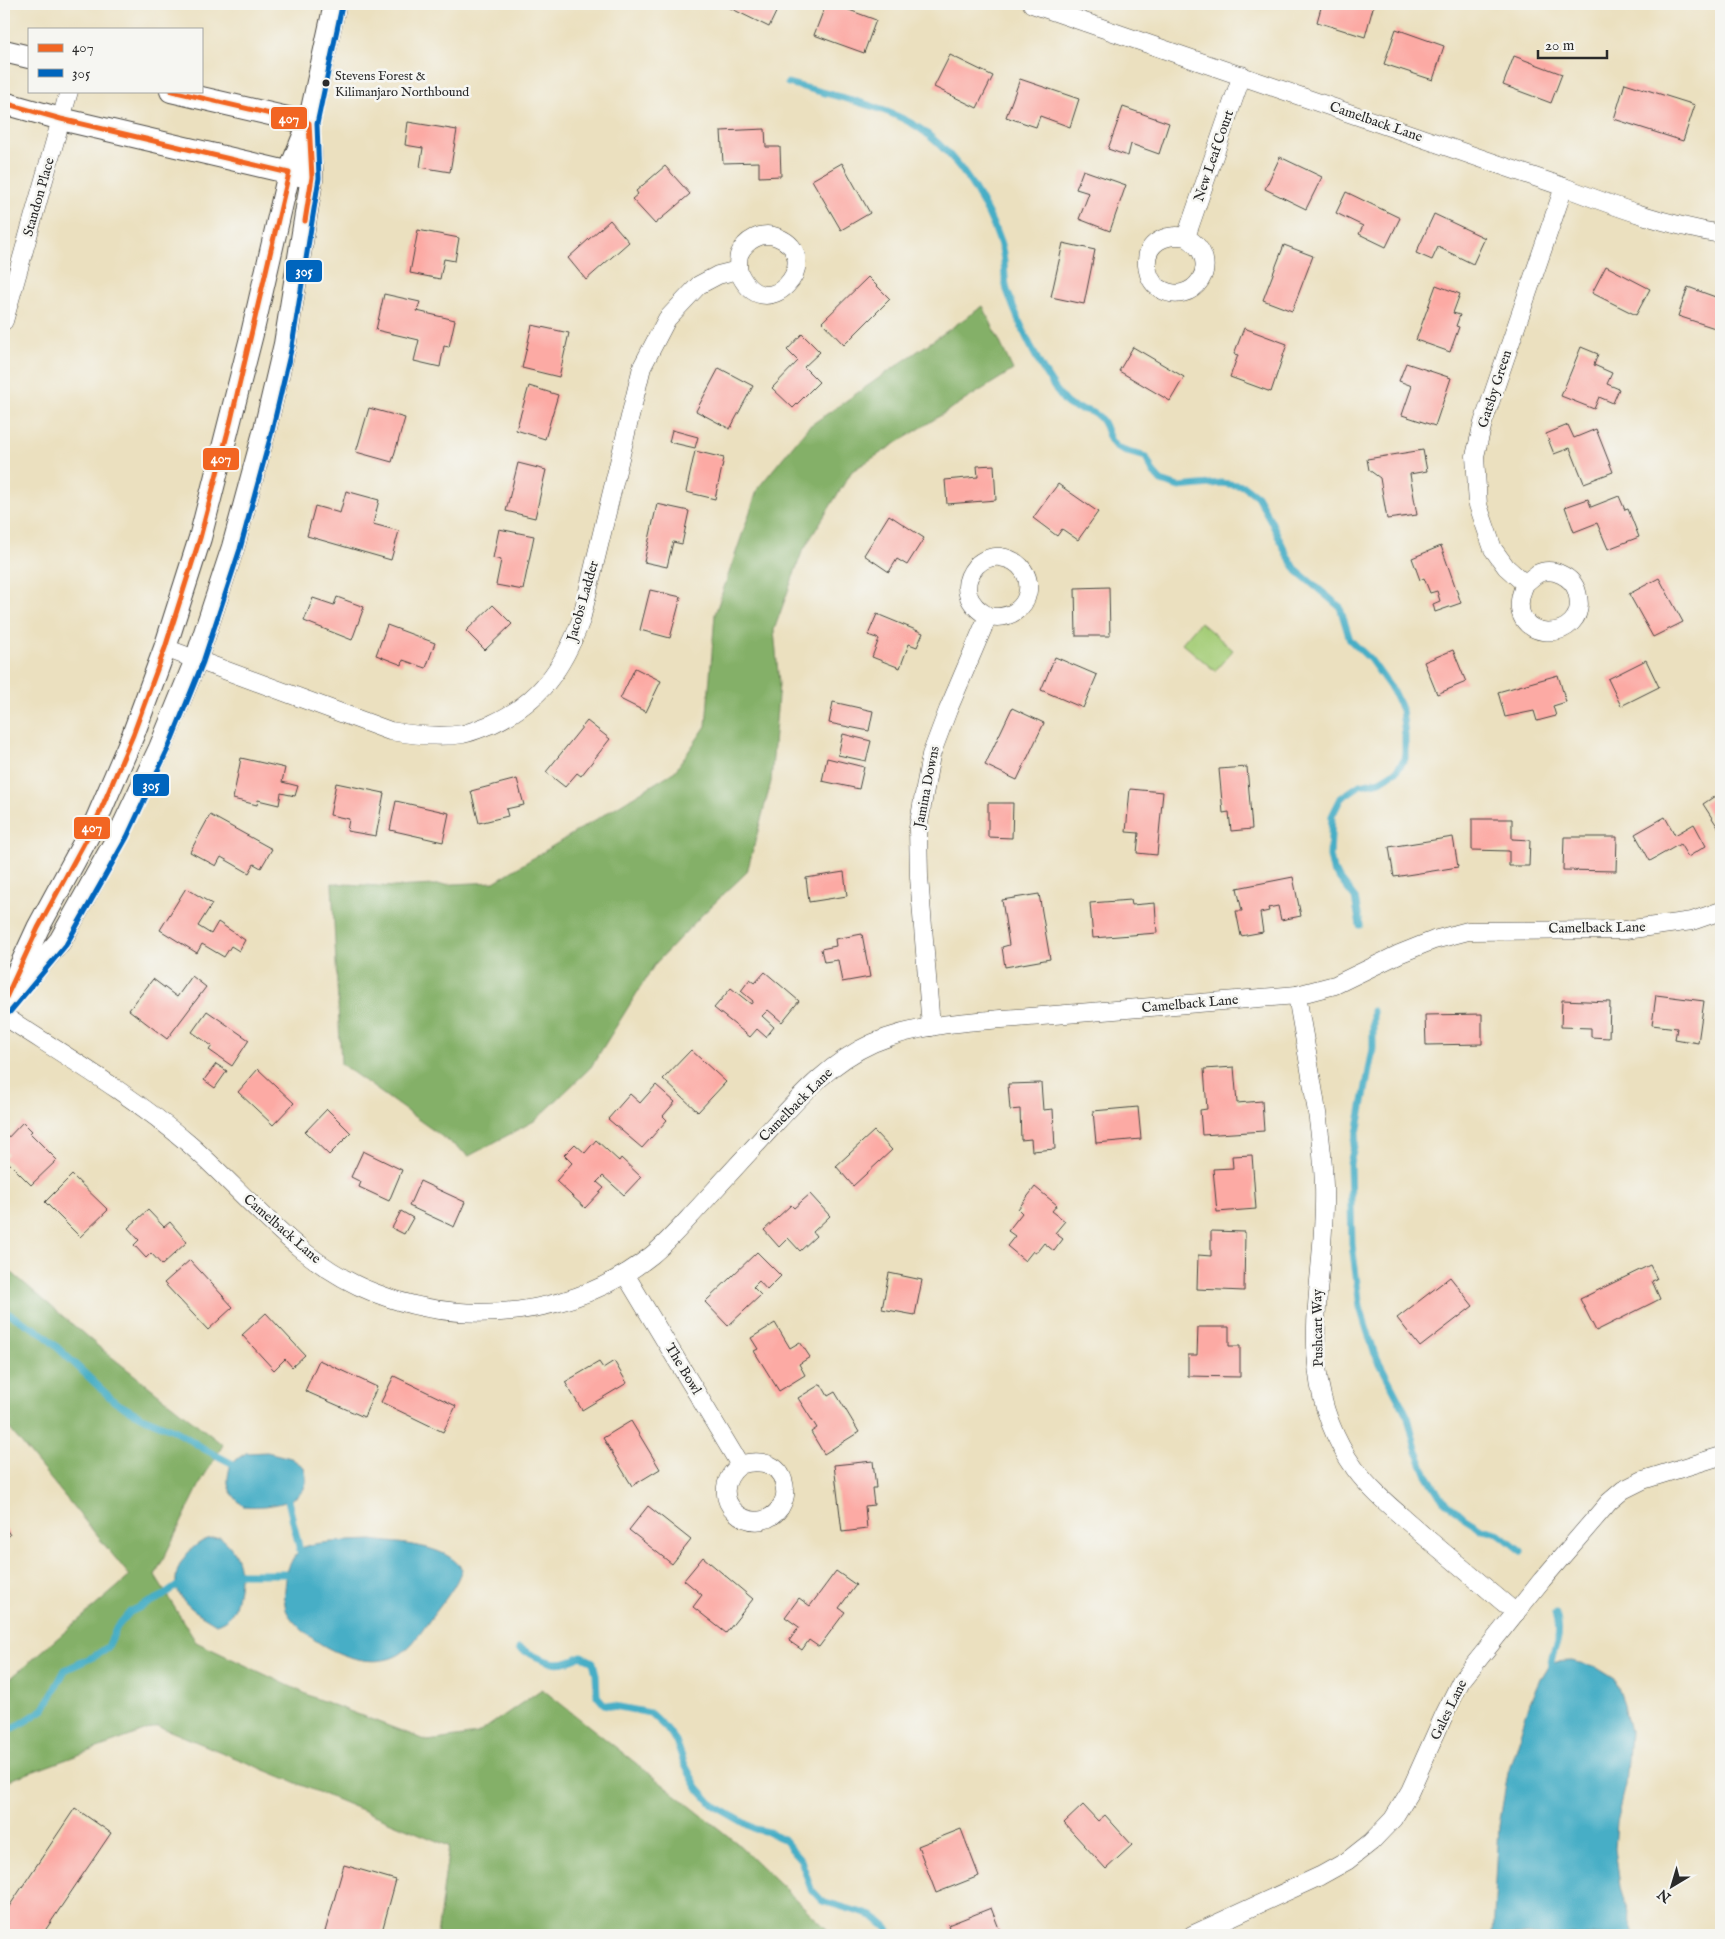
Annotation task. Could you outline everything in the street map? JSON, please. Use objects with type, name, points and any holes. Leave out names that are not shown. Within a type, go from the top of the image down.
[{"type":"street","points":[[4,1002],[38,928],[96,821],[134,735],[165,648],[200,538],[252,334],[289,174],[309,123],[335,4]]},
{"type":"street","name":"Camelback Lane","points":[[1032,4],[1564,187],[1627,212],[1721,234]]},
{"type":"street","points":[[4,51],[28,57]]},
{"type":"street","name":"New Leaf Court","points":[[1186,237],[1242,75]]},
{"type":"street","name":"Standon Place","points":[[4,321],[6,303],[69,92]]},
{"type":"street","points":[[175,92],[309,123]]},
{"type":"street","points":[[4,103],[61,119],[289,174],[312,177]]},
{"type":"street","points":[[4,1007],[60,940],[120,833],[160,748],[196,660],[233,548],[265,429],[285,344],[312,177],[309,123]]},
{"type":"street","name":"Gatsby Green","points":[[1525,584],[1506,567],[1493,549],[1484,526],[1478,505],[1475,456],[1482,423],[1564,187]]},
{"type":"street","name":"Jacobs Ladder","points":[[165,648],[390,732],[417,735],[463,734],[504,718],[524,705],[543,689],[557,671],[571,647],[581,620],[642,367],[667,320],[699,285],[718,275],[738,270]]},
{"type":"street","name":"Jamina Downs","points":[[932,1027],[918,877],[918,828],[931,754],[988,616]]},
{"type":"street","name":"Camelback Lane","points":[[4,1016],[127,1095],[190,1145],[310,1258],[343,1279],[372,1292],[405,1303],[436,1310],[490,1314],[539,1307],[558,1302],[577,1296],[625,1274],[655,1253],[672,1236],[808,1089],[851,1053],[897,1033],[932,1027],[1297,995],[1335,985],[1399,954],[1434,940],[1468,931],[1625,930],[1692,921],[1721,911]]},
{"type":"street","name":"Pushcart Way","points":[[1297,995],[1321,1142],[1324,1187],[1315,1310],[1315,1347],[1321,1396],[1334,1432],[1356,1469],[1382,1499],[1516,1613]]},
{"type":"street","name":"The Bowl","points":[[625,1274],[740,1464]]},
{"type":"street","name":"Gales Lane","points":[[1204,1933],[1320,1876],[1347,1861],[1371,1842],[1392,1819],[1410,1791],[1461,1681],[1596,1517],[1623,1490],[1642,1480],[1721,1456]]},
{"type":"green space","points":[[983,306],[1013,370],[852,471],[802,552],[774,630],[779,684],[771,782],[747,872],[655,964],[591,1067],[536,1120],[469,1156],[341,1064],[332,883],[394,887],[494,882],[675,771],[706,726],[715,614],[758,488],[808,427]]},
{"type":"green space","points":[[1200,622],[1233,650],[1215,671],[1182,643]]},
{"type":"green space","points":[[4,1266],[99,1347],[223,1445],[203,1478],[155,1576],[196,1642],[315,1698],[428,1741],[477,1734],[542,1689],[737,1843],[833,1935],[437,1935],[449,1846],[158,1726],[4,1782],[4,1684],[130,1576],[4,1422]]},
{"type":"water","points":[[267,1452],[291,1458],[304,1467],[306,1483],[303,1490],[297,1496],[280,1504],[243,1506],[229,1487],[228,1477],[231,1463],[246,1453]]},
{"type":"water","points":[[220,1537],[227,1543],[236,1557],[239,1564],[240,1581],[235,1608],[227,1619],[216,1624],[184,1602],[178,1591],[176,1576],[182,1561],[192,1549],[205,1540]]},
{"type":"water","points":[[372,1540],[409,1544],[434,1550],[445,1554],[462,1569],[449,1594],[409,1647],[400,1654],[386,1659],[371,1661],[354,1658],[338,1652],[307,1635],[287,1612],[285,1596],[289,1565],[297,1553],[304,1547],[327,1542]]},
{"type":"water","points":[[1572,1661],[1594,1666],[1615,1679],[1624,1704],[1630,1732],[1626,1786],[1617,1822],[1615,1849],[1620,1886],[1635,1935],[1493,1935],[1499,1826],[1508,1772],[1530,1702],[1541,1677],[1550,1662]]},
{"type":"building","points":[[727,4],[780,4],[769,27],[726,6]]},
{"type":"building","points":[[826,4],[833,4],[876,20],[864,53],[814,35]]},
{"type":"building","points":[[1322,4],[1374,4],[1365,37],[1317,22]]},
{"type":"building","points":[[1396,29],[1444,46],[1433,80],[1384,64]]},
{"type":"building","points":[[950,55],[993,76],[977,108],[934,87]]},
{"type":"building","points":[[1514,56],[1562,74],[1551,103],[1503,85]]},
{"type":"building","points":[[1020,79],[1079,99],[1070,127],[1040,116],[1036,127],[1006,117]]},
{"type":"building","points":[[1625,83],[1695,105],[1683,141],[1614,119]]},
{"type":"building","points":[[1123,107],[1169,123],[1159,154],[1131,144],[1128,156],[1108,149]]},
{"type":"building","points":[[408,122],[457,130],[450,172],[420,167],[423,148],[405,145]]},
{"type":"building","points":[[765,129],[766,147],[780,147],[781,176],[759,177],[759,162],[723,163],[721,131]]},
{"type":"building","points":[[1280,157],[1322,177],[1306,209],[1265,189]]},
{"type":"building","points":[[842,163],[870,213],[841,230],[812,180]]},
{"type":"building","points":[[665,166],[690,194],[655,224],[632,199],[638,194],[636,191]]},
{"type":"building","points":[[1083,170],[1126,185],[1110,231],[1079,219],[1089,193],[1076,189]]},
{"type":"building","points":[[1346,192],[1400,218],[1386,247],[1359,234],[1363,226],[1336,213]]},
{"type":"building","points":[[1434,214],[1485,238],[1473,264],[1438,247],[1432,260],[1416,253]]},
{"type":"building","points":[[610,220],[629,242],[586,280],[568,258]]},
{"type":"building","points":[[418,230],[459,238],[455,261],[444,259],[440,279],[410,273]]},
{"type":"building","points":[[1063,243],[1095,250],[1084,304],[1051,297]]},
{"type":"building","points":[[1284,245],[1313,256],[1292,311],[1263,300]]},
{"type":"building","points":[[1606,266],[1650,289],[1636,315],[1592,293]]},
{"type":"building","points":[[868,277],[890,299],[844,345],[822,322]]},
{"type":"building","points":[[1436,285],[1460,294],[1453,313],[1460,315],[1456,326],[1459,327],[1450,352],[1416,340]]},
{"type":"building","points":[[1688,287],[1721,299],[1721,330],[1678,316]]},
{"type":"building","points":[[384,294],[420,302],[417,311],[455,320],[449,347],[444,346],[440,367],[414,361],[419,340],[376,330]]},
{"type":"building","points":[[532,325],[569,333],[559,377],[522,368]]},
{"type":"building","points":[[1244,328],[1287,344],[1271,392],[1230,377],[1238,355],[1234,354]]},
{"type":"building","points":[[802,334],[820,352],[804,367],[819,382],[793,408],[772,388],[798,361],[787,350]]},
{"type":"building","points":[[1133,347],[1184,377],[1170,401],[1119,371]]},
{"type":"building","points":[[1581,347],[1598,354],[1594,365],[1612,373],[1607,384],[1619,389],[1613,403],[1599,397],[1594,409],[1561,396]]},
{"type":"building","points":[[1406,363],[1451,378],[1435,426],[1402,415],[1412,386],[1399,381]]},
{"type":"building","points":[[719,368],[753,386],[730,429],[696,411]]},
{"type":"building","points":[[529,386],[558,395],[545,439],[516,430]]},
{"type":"building","points":[[369,408],[405,418],[392,462],[356,452]]},
{"type":"building","points":[[1568,425],[1574,438],[1596,429],[1613,472],[1584,483],[1570,448],[1554,454],[1546,434]]},
{"type":"building","points":[[672,430],[698,437],[695,448],[669,442]]},
{"type":"building","points":[[1423,450],[1427,471],[1410,474],[1417,515],[1387,519],[1380,478],[1369,470],[1367,459]]},
{"type":"building","points":[[695,451],[724,458],[715,499],[686,492]]},
{"type":"building","points":[[518,463],[546,470],[535,518],[506,511]]},
{"type":"building","points":[[994,465],[996,500],[947,504],[945,480],[978,477],[977,466]]},
{"type":"building","points":[[1058,484],[1098,512],[1078,540],[1062,529],[1057,536],[1033,518]]},
{"type":"building","points":[[346,491],[379,500],[373,524],[399,531],[391,560],[307,536],[315,506],[340,513]]},
{"type":"building","points":[[1619,496],[1625,510],[1628,509],[1639,537],[1608,549],[1597,523],[1574,532],[1565,507],[1588,499],[1591,507]]},
{"type":"building","points":[[657,504],[689,511],[682,544],[673,542],[667,567],[644,562]]},
{"type":"building","points":[[889,515],[924,538],[907,565],[897,559],[889,572],[864,555]]},
{"type":"building","points":[[499,529],[534,536],[523,590],[496,585],[501,560],[493,558]]},
{"type":"building","points":[[1441,546],[1461,603],[1435,612],[1433,604],[1440,601],[1437,591],[1430,593],[1424,578],[1420,580],[1412,558]]},
{"type":"building","points":[[1659,578],[1683,622],[1653,637],[1629,594]]},
{"type":"building","points":[[1109,587],[1110,636],[1076,636],[1075,588]]},
{"type":"building","points":[[650,590],[681,597],[670,638],[640,630]]},
{"type":"building","points":[[337,597],[364,607],[352,640],[304,621],[313,598],[334,605]]},
{"type":"building","points":[[493,605],[512,624],[485,650],[466,631]]},
{"type":"building","points":[[877,614],[923,633],[917,647],[909,644],[900,668],[872,657],[879,639],[868,635]]},
{"type":"building","points":[[387,625],[435,643],[426,668],[403,660],[402,665],[376,655]]},
{"type":"building","points":[[1453,650],[1466,682],[1437,694],[1424,662]]},
{"type":"building","points":[[1055,657],[1097,675],[1083,708],[1041,690]]},
{"type":"building","points":[[1646,660],[1659,687],[1621,706],[1608,679]]},
{"type":"building","points":[[635,668],[661,681],[646,712],[620,699]]},
{"type":"building","points":[[1558,675],[1566,702],[1553,706],[1556,716],[1537,721],[1534,711],[1505,717],[1498,692]]},
{"type":"building","points":[[833,702],[873,711],[869,731],[829,723]]},
{"type":"building","points":[[1012,708],[1044,723],[1017,780],[985,765]]},
{"type":"building","points":[[587,721],[610,739],[581,776],[577,773],[565,787],[546,772]]},
{"type":"building","points":[[843,734],[871,741],[866,761],[838,755]]},
{"type":"building","points":[[241,758],[285,768],[282,782],[298,786],[295,796],[281,793],[279,805],[258,800],[257,805],[233,799]]},
{"type":"building","points":[[827,758],[864,767],[859,789],[822,781]]},
{"type":"building","points":[[1247,767],[1252,829],[1231,831],[1229,812],[1223,813],[1219,769]]},
{"type":"building","points":[[517,779],[524,805],[506,809],[508,816],[479,823],[471,791]]},
{"type":"building","points":[[336,783],[384,793],[376,836],[347,831],[349,819],[330,815]]},
{"type":"building","points":[[1130,789],[1163,792],[1157,855],[1137,853],[1139,833],[1126,832]]},
{"type":"building","points":[[1721,792],[1721,832],[1703,804]]},
{"type":"building","points":[[396,801],[449,813],[443,842],[390,830]]},
{"type":"building","points":[[988,803],[1013,803],[1012,838],[988,837]]},
{"type":"building","points":[[210,815],[272,849],[261,868],[254,864],[249,873],[221,857],[216,866],[190,852]]},
{"type":"building","points":[[1665,817],[1675,835],[1694,824],[1706,846],[1688,857],[1680,844],[1650,861],[1635,834]]},
{"type":"building","points":[[1472,819],[1512,819],[1512,839],[1530,840],[1529,866],[1509,866],[1509,851],[1472,850]]},
{"type":"building","points":[[1453,837],[1458,867],[1394,877],[1389,847]]},
{"type":"building","points":[[1564,837],[1617,837],[1616,871],[1563,870]]},
{"type":"building","points":[[844,872],[847,896],[809,902],[806,878]]},
{"type":"building","points":[[1293,877],[1301,916],[1281,920],[1278,906],[1268,908],[1269,911],[1260,913],[1263,932],[1241,936],[1236,911],[1242,911],[1237,888]]},
{"type":"building","points":[[186,888],[212,904],[198,926],[211,934],[218,922],[245,940],[239,951],[231,946],[224,957],[202,944],[197,953],[160,930]]},
{"type":"building","points":[[1039,894],[1050,959],[1005,967],[1002,947],[1009,945],[1002,900]]},
{"type":"building","points":[[1131,900],[1132,905],[1155,903],[1157,933],[1093,938],[1090,903]]},
{"type":"building","points":[[862,934],[870,977],[842,982],[838,960],[824,962],[821,949],[836,946],[835,939]]},
{"type":"building","points":[[765,972],[799,1001],[782,1022],[768,1010],[762,1016],[774,1027],[766,1037],[757,1029],[750,1037],[714,1008],[731,988],[751,1004],[753,1001],[741,991],[750,979],[755,983]]},
{"type":"building","points":[[192,976],[206,987],[167,1039],[129,1010],[153,979],[177,997]]},
{"type":"building","points":[[1656,995],[1704,1001],[1698,1043],[1675,1039],[1677,1028],[1652,1025]]},
{"type":"building","points":[[1562,1000],[1610,1002],[1609,1038],[1591,1037],[1591,1028],[1561,1027]]},
{"type":"building","points":[[207,1011],[249,1040],[232,1066],[209,1050],[212,1046],[192,1032]]},
{"type":"building","points":[[1482,1014],[1482,1044],[1426,1045],[1425,1015]]},
{"type":"building","points":[[691,1050],[726,1082],[698,1112],[663,1079]]},
{"type":"building","points":[[216,1064],[227,1071],[215,1088],[204,1080]]},
{"type":"building","points":[[1234,1067],[1237,1103],[1262,1101],[1264,1131],[1202,1135],[1200,1110],[1207,1109],[1204,1069]]},
{"type":"building","points":[[258,1069],[294,1103],[273,1125],[238,1092]]},
{"type":"building","points":[[1041,1083],[1043,1110],[1053,1109],[1055,1149],[1032,1151],[1031,1139],[1021,1140],[1020,1109],[1010,1110],[1008,1084]]},
{"type":"building","points":[[656,1085],[675,1102],[663,1116],[667,1120],[642,1148],[608,1119],[630,1094],[640,1103]]},
{"type":"building","points":[[1138,1107],[1141,1139],[1096,1143],[1093,1111]]},
{"type":"building","points":[[327,1109],[351,1133],[329,1155],[305,1132]]},
{"type":"building","points":[[23,1122],[32,1131],[30,1133],[57,1160],[31,1185],[4,1158],[8,1154],[4,1150],[4,1142]]},
{"type":"building","points":[[874,1131],[892,1150],[853,1186],[836,1166]]},
{"type":"building","points":[[596,1140],[619,1161],[621,1158],[641,1177],[624,1195],[603,1176],[597,1182],[604,1188],[585,1208],[556,1181],[572,1163],[564,1155],[575,1144],[585,1153]]},
{"type":"building","points":[[363,1151],[402,1170],[389,1201],[359,1187],[361,1182],[351,1177]]},
{"type":"building","points":[[1252,1155],[1256,1209],[1217,1212],[1213,1169],[1233,1168],[1232,1156]]},
{"type":"building","points":[[72,1175],[108,1210],[80,1237],[45,1202]]},
{"type":"building","points":[[420,1181],[465,1202],[454,1227],[409,1206]]},
{"type":"building","points":[[1035,1187],[1057,1205],[1052,1211],[1065,1221],[1055,1233],[1063,1239],[1054,1251],[1044,1243],[1036,1253],[1033,1251],[1025,1261],[1007,1246],[1015,1236],[1008,1231],[1022,1213],[1018,1209]]},
{"type":"building","points":[[810,1194],[830,1216],[813,1232],[816,1236],[800,1251],[788,1238],[779,1247],[764,1230],[791,1205],[794,1208]]},
{"type":"building","points":[[148,1210],[164,1227],[170,1222],[187,1242],[162,1265],[151,1253],[146,1258],[134,1245],[139,1240],[128,1228]]},
{"type":"building","points":[[401,1211],[413,1218],[404,1234],[392,1228]]},
{"type":"building","points":[[1211,1231],[1245,1232],[1244,1291],[1197,1289],[1198,1255],[1211,1256]]},
{"type":"building","points":[[757,1252],[781,1276],[767,1290],[759,1281],[753,1287],[761,1295],[728,1326],[705,1302]]},
{"type":"building","points":[[190,1260],[233,1307],[208,1330],[164,1283]]},
{"type":"building","points":[[1650,1265],[1657,1279],[1652,1281],[1660,1299],[1596,1331],[1580,1299]]},
{"type":"building","points":[[889,1273],[922,1280],[915,1315],[882,1309]]},
{"type":"building","points":[[1450,1277],[1473,1306],[1420,1347],[1397,1318]]},
{"type":"building","points":[[266,1313],[305,1355],[292,1367],[285,1359],[274,1370],[242,1335]]},
{"type":"building","points":[[775,1323],[790,1348],[800,1342],[810,1357],[799,1364],[805,1375],[779,1391],[754,1351],[758,1349],[751,1338]]},
{"type":"building","points":[[1198,1327],[1229,1327],[1229,1346],[1240,1346],[1240,1377],[1188,1376],[1188,1355],[1197,1355]]},
{"type":"building","points":[[319,1360],[377,1387],[364,1417],[305,1391]]},
{"type":"building","points":[[614,1361],[627,1383],[582,1410],[565,1382],[599,1362],[603,1368]]},
{"type":"building","points":[[394,1376],[456,1406],[443,1432],[381,1402]]},
{"type":"building","points":[[821,1384],[828,1396],[835,1392],[859,1432],[824,1454],[811,1432],[817,1428],[798,1398]]},
{"type":"building","points":[[631,1421],[660,1469],[632,1486],[603,1438]]},
{"type":"building","points":[[873,1461],[876,1488],[872,1488],[874,1505],[865,1506],[867,1529],[842,1532],[834,1465]]},
{"type":"building","points":[[648,1506],[691,1540],[672,1564],[629,1530]]},
{"type":"building","points":[[4,1526],[10,1535],[4,1540]]},
{"type":"building","points":[[703,1557],[753,1599],[726,1633],[693,1607],[702,1595],[684,1580]]},
{"type":"building","points":[[836,1571],[856,1585],[839,1608],[845,1612],[819,1647],[809,1640],[802,1650],[789,1641],[799,1627],[785,1617],[799,1598],[810,1606]]},
{"type":"building","points":[[1083,1805],[1098,1821],[1105,1815],[1132,1845],[1106,1869],[1064,1823]]},
{"type":"building","points":[[75,1808],[111,1833],[42,1935],[12,1935],[4,1929],[4,1914]]},
{"type":"building","points":[[961,1829],[979,1876],[936,1893],[918,1846]]},
{"type":"building","points":[[344,1865],[396,1880],[381,1935],[324,1935]]},
{"type":"building","points":[[991,1908],[1000,1931],[989,1935],[952,1935],[948,1925]]},
{"type":"building","points":[[1360,1929],[1363,1935],[1348,1935]]},
{"type":"waterway","points":[[788,83],[860,102],[896,115],[926,133],[939,144],[961,169],[988,214],[1001,245],[1007,290],[1018,318],[1038,360],[1066,403],[1098,416],[1115,446],[1123,451],[1146,457],[1153,472],[1161,481],[1179,487],[1221,483],[1244,486],[1257,496],[1297,571],[1340,607],[1350,640],[1370,659],[1393,691],[1402,710],[1405,735],[1405,759],[1396,771],[1380,781],[1360,785],[1341,798],[1332,816],[1330,856],[1333,870],[1355,898],[1360,925]]},
{"type":"waterway","points":[[1373,1011],[1373,1049],[1350,1164],[1352,1244],[1360,1307],[1374,1352],[1408,1417],[1416,1449],[1426,1473],[1440,1496],[1465,1519],[1481,1529],[1500,1534],[1521,1551]]},
{"type":"waterway","points":[[4,1311],[42,1333],[115,1402],[142,1417],[176,1431],[206,1450],[239,1467]]},
{"type":"waterway","points":[[281,1494],[288,1500],[300,1551],[305,1557]]},
{"type":"waterway","points":[[231,1574],[295,1574]]},
{"type":"waterway","points":[[4,1732],[21,1724],[44,1709],[65,1670],[95,1656],[108,1647],[117,1627],[130,1612],[186,1583]]},
{"type":"waterway","points":[[1551,1669],[1551,1659],[1559,1635],[1556,1614]]},
{"type":"waterway","points":[[519,1648],[550,1662],[564,1662],[581,1656],[593,1662],[596,1674],[597,1696],[604,1704],[650,1713],[666,1728],[676,1741],[685,1765],[697,1787],[713,1805],[755,1829],[769,1832],[783,1839],[801,1860],[811,1889],[822,1901],[873,1916],[892,1935]]},
{"type":"transit line","name":"305","points":[[10,1012],[66,945],[127,837],[167,751],[203,662],[240,549],[272,431],[292,346],[319,178],[317,124],[342,6]]},
{"type":"transit line","name":"407","points":[[176,92],[309,123],[312,177],[305,221]]},
{"type":"transit line","name":"407","points":[[4,103],[61,119],[289,173],[231,420],[200,538],[165,648],[133,735],[96,821],[38,928],[4,1002]]},
{"type":"place","name":"Stevens Forest & Kilimanjaro Northbound","points":[[326,83]]}]
